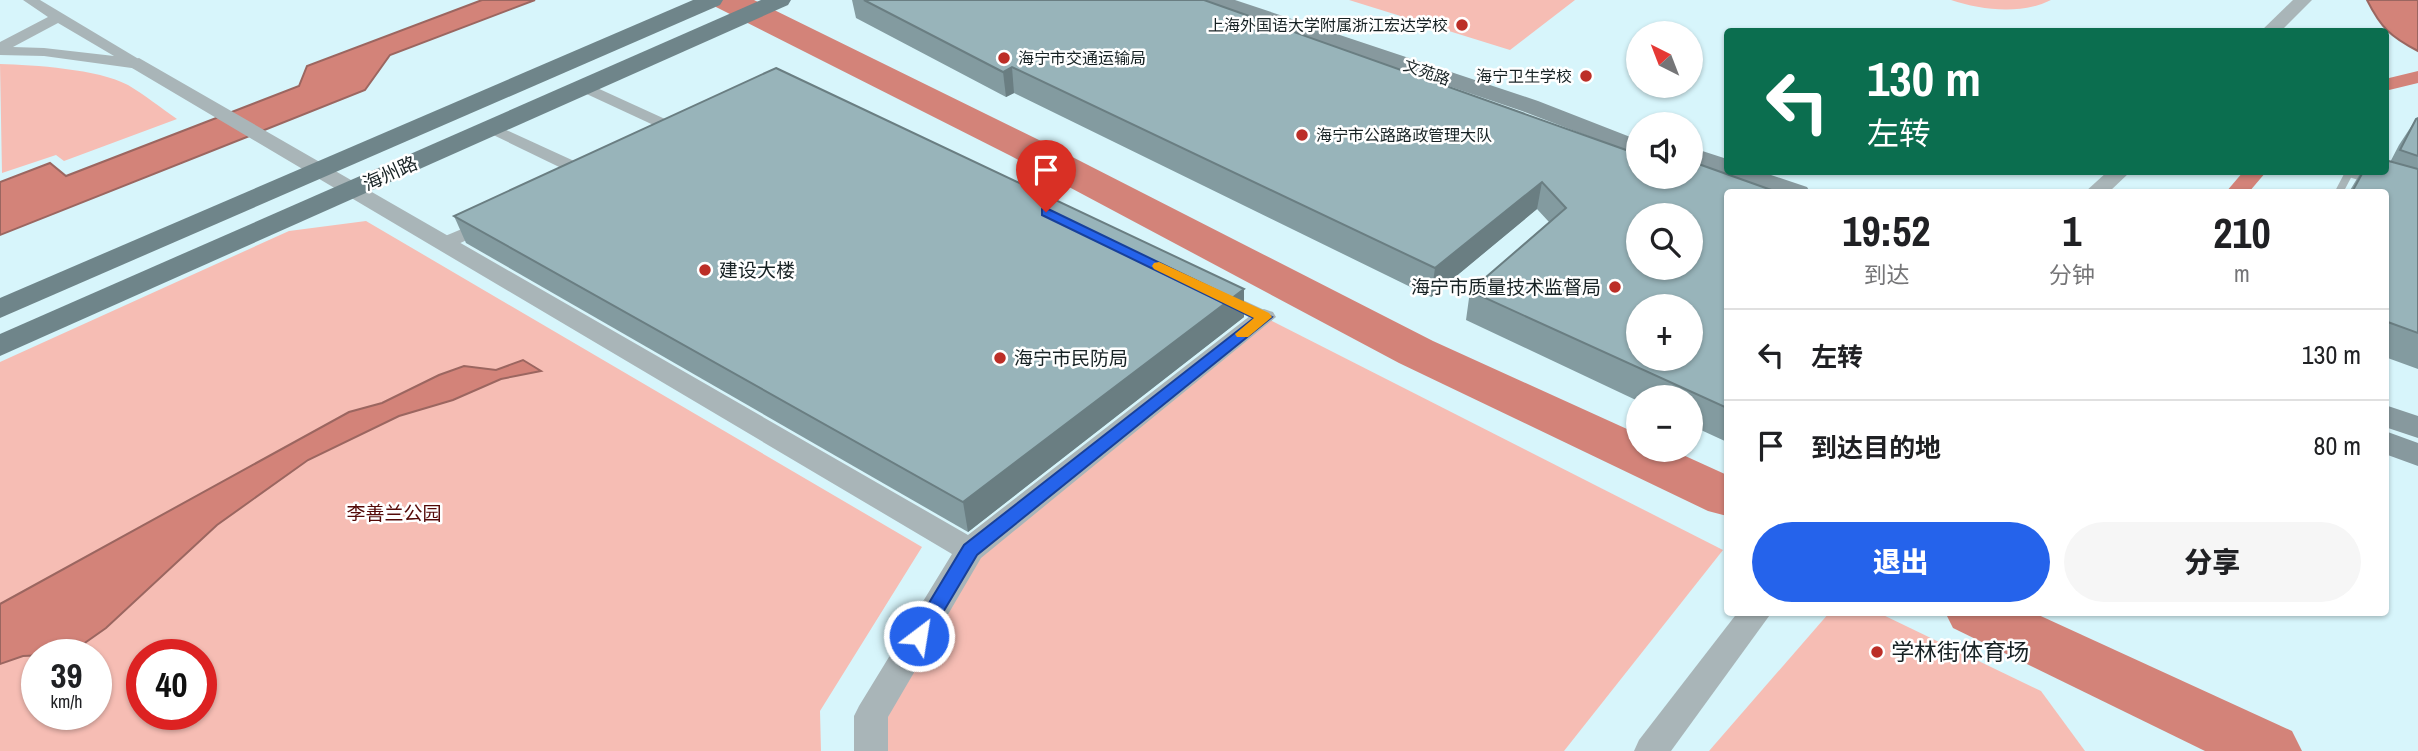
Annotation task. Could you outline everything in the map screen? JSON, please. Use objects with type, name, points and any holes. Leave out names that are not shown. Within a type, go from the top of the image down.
[{"type":"main road","name":"海州路","points":[[0,309],[712,0]]},
{"type":"main road","name":"海州路","points":[[0,346],[780,0]]},
{"type":"main road","name":"文苑路","points":[[1215,0],[1530,106],[1626,143]]},
{"type":"main road","name":"文苑路","points":[[1248,0],[1626,131]]},
{"type":"main road","points":[[1703,159],[1724,166]]},
{"type":"main road","points":[[1703,174],[1745,189]]},
{"type":"main road","points":[[1749,175],[1789,189]]},
{"type":"main road","points":[[2389,417],[2418,428]]},
{"type":"main road","points":[[2389,444],[2418,455]]},
{"type":"street","points":[[30,0],[970,550]]},
{"type":"street","points":[[2273,28],[2303,0]]},
{"type":"street","points":[[0,50],[58,17]]},
{"type":"street","points":[[0,50],[44,52],[139,64]]},
{"type":"street","points":[[584,87],[688,130],[659,143]]},
{"type":"street","points":[[491,128],[596,173],[566,187]]},
{"type":"street","points":[[2099,189],[2116,175]]},
{"type":"street","points":[[445,243],[506,215]]},
{"type":"street","points":[[871,751],[871,716],[970,550],[1264,317],[1204,288]]},
{"type":"street","points":[[1651,751],[1753,616]]},
{"type":"lane","points":[[2355,175],[2384,184]]},
{"type":"green space","name":"上海外国语大学附属浙江宏达学校","points":[[1349,0],[1575,0],[1510,50]]},
{"type":"green space","points":[[1951,0],[2051,0],[2027,8],[2001,9]]},
{"type":"green space","points":[[0,64],[30,65],[100,75],[128,85],[177,119],[64,161],[56,155],[2,173]]},
{"type":"green space","name":"李善兰公园","points":[[366,221],[922,547],[820,711],[821,751],[0,751],[0,362],[289,231]]},
{"type":"green space","points":[[1264,317],[1723,550],[1564,751],[871,751],[970,550]]},
{"type":"green space","name":"学林街体育场","points":[[1826,616],[1885,616],[2041,691],[2085,751],[1709,751]]},
{"type":"shaded area","points":[[482,0],[535,0],[390,55],[365,90],[0,235],[0,182],[50,163],[66,176],[299,86],[307,66]]},
{"type":"shaded area","points":[[2367,0],[2418,0],[2418,51],[2389,32],[2389,28],[2385,28]]},
{"type":"shaded area","points":[[523,360],[541,371],[501,379],[453,400],[399,416],[308,460],[217,525],[106,628],[90,639],[21,639],[21,657],[0,664],[0,604],[349,412],[382,403],[464,366],[496,370]]},
{"type":"building","points":[[864,0],[1204,0],[1626,150],[1626,189],[1703,189],[1703,166],[1769,189],[1724,189],[1724,407],[1703,397],[1703,385],[1676,385],[1646,371],[1703,371],[1703,294],[1626,294],[1626,362],[1470,291],[1566,208],[1542,182],[1435,268],[1012,67],[1003,72]]},
{"type":"building","points":[[776,68],[1244,289],[963,502],[454,216]]},
{"type":"building","points":[[2418,118],[2418,156],[2400,150]]},
{"type":"building","points":[[2389,161],[2418,169],[2418,333],[2389,322],[2389,189],[2354,189],[2361,175],[2389,175]]},
{"type":"waterway","points":[[728,0],[1025,148],[1416,352],[1724,496]]},
{"type":"waterway","points":[[2389,84],[2418,77]]},
{"type":"waterway","points":[[2240,189],[2252,175]]},
{"type":"waterway","points":[[1982,616],[2269,751]]},
{"type":"slow traffic","points":[[1159,266],[1264,317],[1243,334]]},
{"type":"place","name":"上海外国语大学附属浙江宏达学校","points":[[1462,25]]},
{"type":"place","name":"海宁市交通运输局","points":[[1004,58]]},
{"type":"place","name":"海宁卫生学校","points":[[1586,76]]},
{"type":"place","name":"海宁市公路路政管理大队","points":[[1302,135]]},
{"type":"place","name":"建设大楼","points":[[705,270]]},
{"type":"place","name":"海宁市质量技术监督局","points":[[1615,287]]},
{"type":"place","name":"海宁市民防局","points":[[1000,358]]},
{"type":"place","name":"学林街体育场","points":[[1877,652]]},
{"type":"route","points":[[919,636],[970,550],[1264,317],[1046,212]]}]
